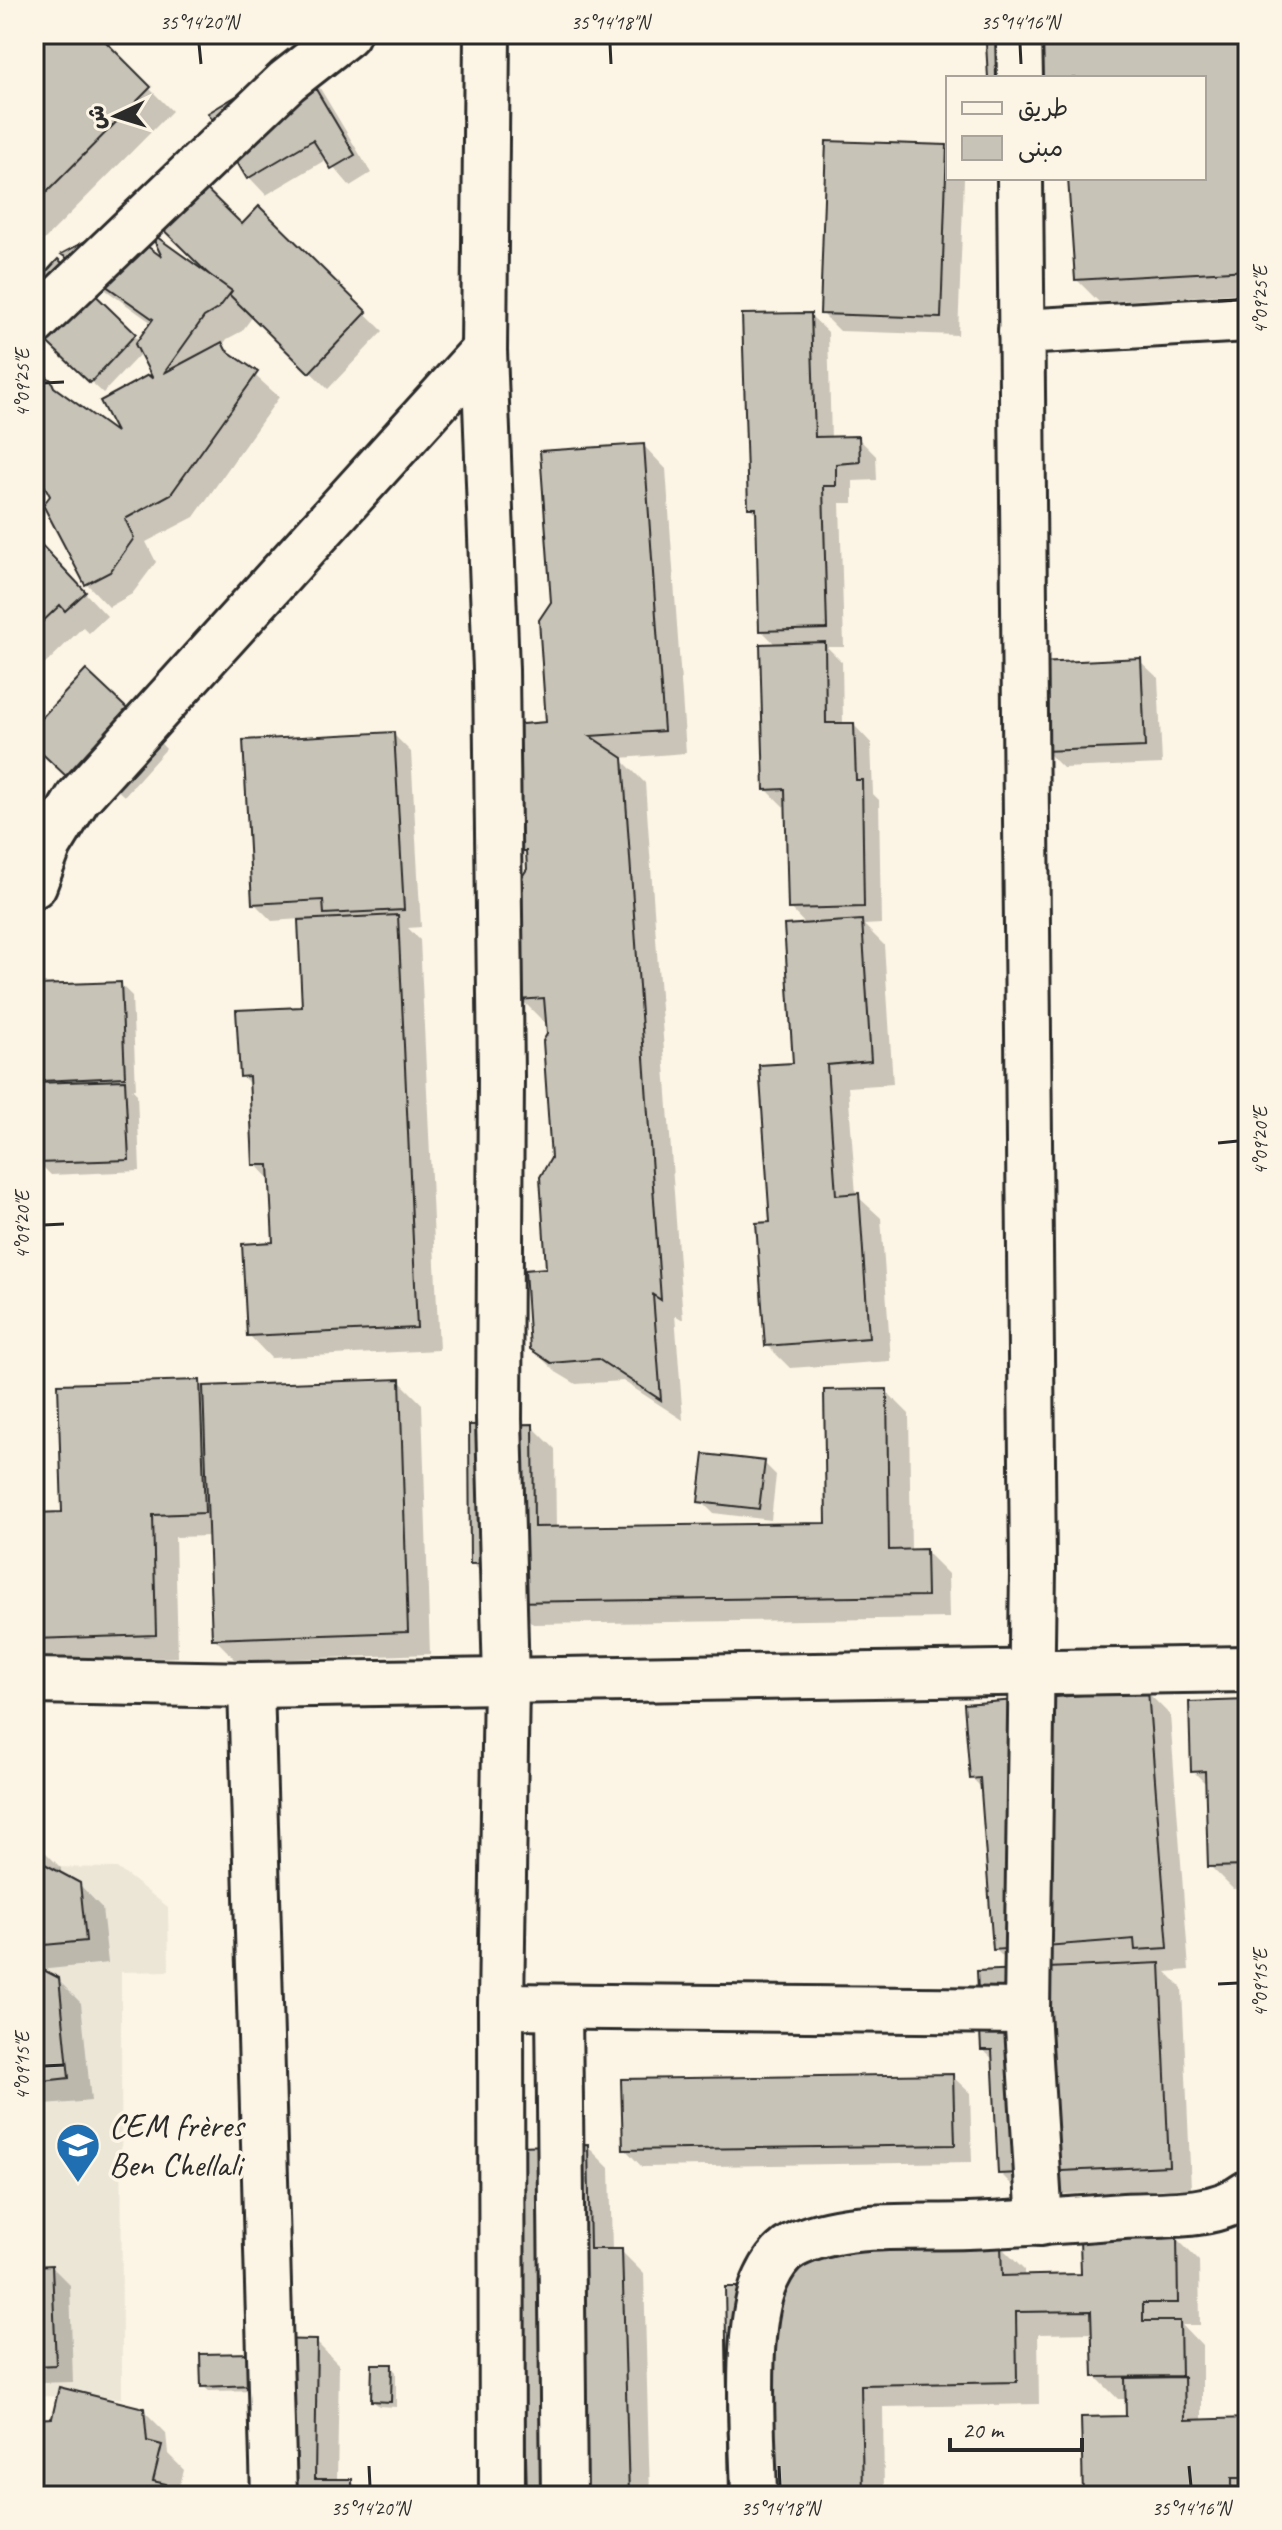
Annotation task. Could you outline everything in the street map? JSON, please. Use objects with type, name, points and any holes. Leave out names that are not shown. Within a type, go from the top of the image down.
[{"type":"street","points":[[37,315],[287,81],[347,34]]},
{"type":"street","points":[[487,34],[484,350],[496,670],[501,1076],[499,1419],[506,1681],[501,2006],[502,2496]]},
{"type":"street","points":[[1019,34],[1020,76]]},
{"type":"street","points":[[1020,180],[1033,1569],[1027,2011],[1040,2223]]},
{"type":"street","points":[[1021,332],[1248,319]]},
{"type":"street","points":[[34,885],[49,845],[50,815],[78,798],[484,350]]},
{"type":"street","points":[[34,1681],[251,1685],[1248,1669]]},
{"type":"street","points":[[251,1685],[274,2496]]},
{"type":"street","points":[[501,2006],[1027,2011]]},
{"type":"street","points":[[559,2007],[564,2496]]},
{"type":"street","points":[[754,2496],[753,2361],[756,2314],[765,2281],[777,2259],[790,2247],[845,2231],[1040,2223],[1197,2211],[1238,2200],[1248,2193]]},
{"type":"shaded area","name":"CEM frères Ben Chellali","points":[[34,1805],[40,1867],[117,1868],[168,1907],[169,1971],[121,1972],[122,2398],[34,2396]]},
{"type":"building","points":[[34,34],[98,34],[151,87],[34,205]]},
{"type":"building","points":[[1142,34],[1248,34],[1248,270],[1075,280],[1068,180],[1206,180],[1206,76],[988,76],[986,43]]},
{"type":"building","points":[[298,59],[355,155],[331,169],[313,140],[247,179],[208,113]]},
{"type":"building","points":[[826,141],[946,145],[941,318],[820,314]]},
{"type":"building","points":[[174,157],[242,224],[259,206],[367,312],[309,373],[133,200]]},
{"type":"building","points":[[117,224],[162,257],[150,232],[232,291],[219,308],[204,317],[164,373],[222,342],[226,350],[258,372],[171,494],[125,519],[134,538],[110,572],[85,585],[43,505],[50,496],[34,466],[34,368],[51,380],[54,387],[116,432],[100,401],[148,375],[153,379],[135,344],[153,319],[61,254]]},
{"type":"building","points":[[58,259],[136,334],[90,383],[34,330],[34,285]]},
{"type":"building","points":[[811,313],[815,437],[859,436],[860,462],[836,464],[836,486],[823,486],[827,629],[759,631],[756,508],[748,508],[742,314]]},
{"type":"building","points":[[644,444],[664,731],[590,736],[623,758],[661,1300],[653,1295],[661,1400],[598,1359],[551,1363],[530,1349],[525,1270],[546,1268],[540,1177],[551,1158],[543,1041],[547,1034],[544,998],[519,1000],[511,894],[527,869],[526,851],[520,851],[510,725],[546,722],[539,620],[551,602],[540,451]]},
{"type":"building","points":[[34,537],[86,592],[65,611],[60,605],[34,630]]},
{"type":"building","points":[[825,642],[826,723],[854,723],[856,780],[862,780],[864,907],[788,909],[785,789],[764,790],[760,644]]},
{"type":"building","points":[[1141,658],[1145,747],[1043,751],[1039,663]]},
{"type":"building","points":[[86,670],[156,736],[83,792],[34,746],[34,726]]},
{"type":"building","points":[[394,732],[404,910],[324,914],[323,900],[252,904],[243,740]]},
{"type":"building","points":[[398,915],[417,1328],[247,1336],[242,1244],[273,1242],[269,1165],[253,1165],[249,1076],[240,1077],[236,1010],[302,1007],[298,920]]},
{"type":"building","points":[[862,920],[871,1061],[827,1065],[836,1195],[859,1193],[869,1338],[765,1346],[756,1223],[770,1222],[759,1065],[793,1063],[784,925]]},
{"type":"building","points":[[121,982],[125,1077],[41,1081],[37,985]]},
{"type":"building","points":[[125,1080],[129,1160],[37,1163],[35,1083]]},
{"type":"building","points":[[400,1379],[408,1632],[212,1639],[203,1386]]},
{"type":"building","points":[[200,1380],[205,1513],[153,1515],[156,1635],[34,1639],[34,1513],[62,1512],[58,1384]]},
{"type":"building","points":[[887,1389],[889,1550],[926,1549],[927,1596],[508,1602],[508,1563],[470,1564],[469,1425],[533,1424],[534,1527],[826,1523],[824,1390]]},
{"type":"building","points":[[704,1454],[765,1461],[759,1509],[698,1502]]},
{"type":"building","points":[[1148,1690],[1168,1948],[1135,1950],[1134,1939],[993,1950],[980,1778],[970,1779],[964,1704]]},
{"type":"building","points":[[1248,1700],[1248,1866],[1208,1867],[1205,1771],[1191,1772],[1189,1702]]},
{"type":"building","points":[[38,1843],[41,1862],[80,1883],[86,1941],[34,1946],[34,1844]]},
{"type":"building","points":[[1160,1963],[1169,2166],[998,2174],[992,2050],[981,2050],[977,1971]]},
{"type":"building","points":[[34,1965],[59,1978],[69,2078],[34,2082]]},
{"type":"building","points":[[1240,1965],[1248,1965],[1248,2143],[1242,2143]]},
{"type":"building","points":[[953,2074],[955,2145],[623,2150],[621,2079]]},
{"type":"building","points":[[588,2144],[590,2249],[622,2249],[629,2496],[527,2496],[518,2146]]},
{"type":"building","points":[[1177,2236],[1178,2303],[1143,2303],[1143,2321],[1180,2321],[1181,2376],[1093,2377],[1091,2311],[1016,2312],[1017,2382],[861,2385],[863,2496],[729,2496],[725,2287],[756,2287],[755,2251],[1001,2245],[1002,2276],[1081,2274],[1080,2238]]},
{"type":"building","points":[[52,2265],[56,2365],[34,2366],[34,2266]]},
{"type":"building","points":[[264,2339],[317,2340],[315,2479],[352,2479],[352,2496],[261,2496]]},
{"type":"building","points":[[254,2353],[254,2385],[201,2387],[200,2354]]},
{"type":"building","points":[[372,2364],[392,2364],[391,2402],[371,2401]]},
{"type":"building","points":[[1184,2377],[1185,2420],[1248,2418],[1248,2478],[1232,2478],[1232,2496],[1083,2496],[1081,2417],[1126,2416],[1125,2378]]},
{"type":"building","points":[[59,2387],[144,2408],[147,2441],[162,2445],[153,2481],[166,2484],[163,2496],[34,2495],[34,2419],[52,2418]]},
{"type":"place","name":"CEM frères Ben Chellali","points":[[78,2184]]}]
